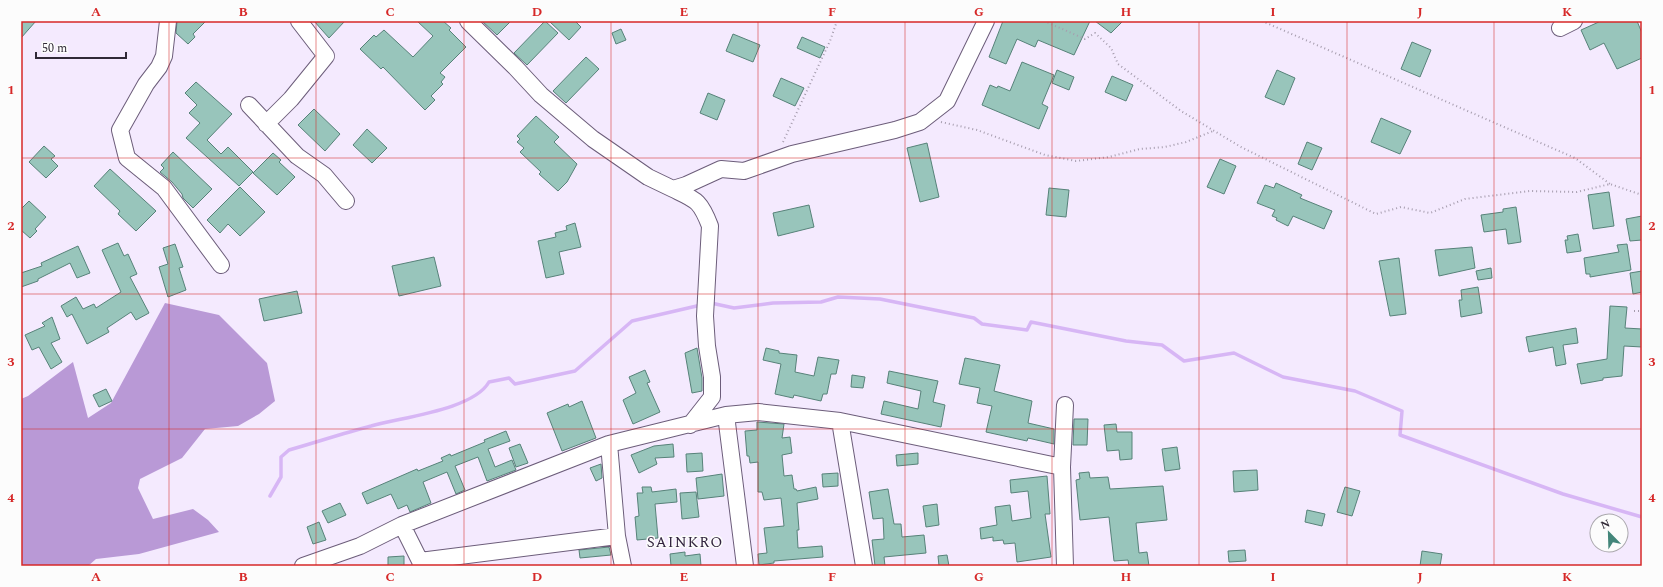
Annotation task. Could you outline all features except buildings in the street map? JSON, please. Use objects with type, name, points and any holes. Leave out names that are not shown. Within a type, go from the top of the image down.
[{"type":"street","points":[[168,21],[164,56],[159,68],[146,84],[120,130],[128,158],[164,188],[221,265]]},
{"type":"street","points":[[266,124],[291,99],[326,56],[299,21]]},
{"type":"street","points":[[468,21],[515,66],[541,95],[592,139],[648,177],[696,200],[705,213],[710,226],[705,316],[707,346],[712,378],[712,397],[690,425]]},
{"type":"street","points":[[673,189],[686,185],[721,169],[744,171],[792,154],[895,130],[920,122],[947,101],[986,21]]},
{"type":"street","points":[[1560,28],[1574,21]]},
{"type":"street","points":[[249,105],[297,156],[324,174],[346,201]]},
{"type":"street","points":[[1065,405],[1062,467],[1065,566]]},
{"type":"street","points":[[303,566],[360,546],[402,525],[609,444],[726,415],[758,412],[840,422],[1062,467]]},
{"type":"street","points":[[726,415],[745,566]]},
{"type":"street","points":[[840,422],[864,566]]},
{"type":"street","points":[[609,444],[617,536],[623,566]]},
{"type":"street","points":[[402,525],[421,563],[617,536]]},
{"type":"path","points":[[780,145],[785,139],[796,111],[806,93],[837,21]]},
{"type":"path","points":[[1044,21],[1085,39],[1095,33],[1111,48],[1118,64],[1181,111],[1241,146],[1376,214],[1401,207],[1430,213],[1465,199],[1530,191],[1576,192],[1610,184]]},
{"type":"path","points":[[1262,21],[1575,158],[1610,184],[1642,195]]},
{"type":"path","points":[[920,122],[941,122],[977,130],[1039,154],[1076,161],[1109,157],[1140,149],[1164,147],[1186,142],[1213,130]]},
{"type":"path","points":[[1634,311],[1642,310]]},
{"type":"shaded area","points":[[165,303],[219,315],[267,363],[275,401],[259,414],[238,426],[205,429],[182,458],[140,479],[138,488],[153,519],[193,509],[208,520],[219,532],[139,554],[96,559],[88,566],[21,566],[21,399],[28,396],[73,362],[88,418],[111,403]]},
{"type":"waterway","points":[[711,303],[734,308],[773,303],[821,302],[838,297],[880,299],[974,318],[982,324],[1027,330],[1031,322],[1126,341],[1162,345],[1184,361],[1234,353],[1283,377],[1355,391],[1402,411],[1400,435],[1563,494],[1642,517]]},
{"type":"waterway","points":[[270,496],[281,477],[281,457],[289,450],[361,429],[418,416],[453,406],[481,392],[489,382],[509,378],[515,384],[575,371],[632,321],[701,305]]},
{"type":"district","name":"SAINKRO","points":[[685,542]]}]
